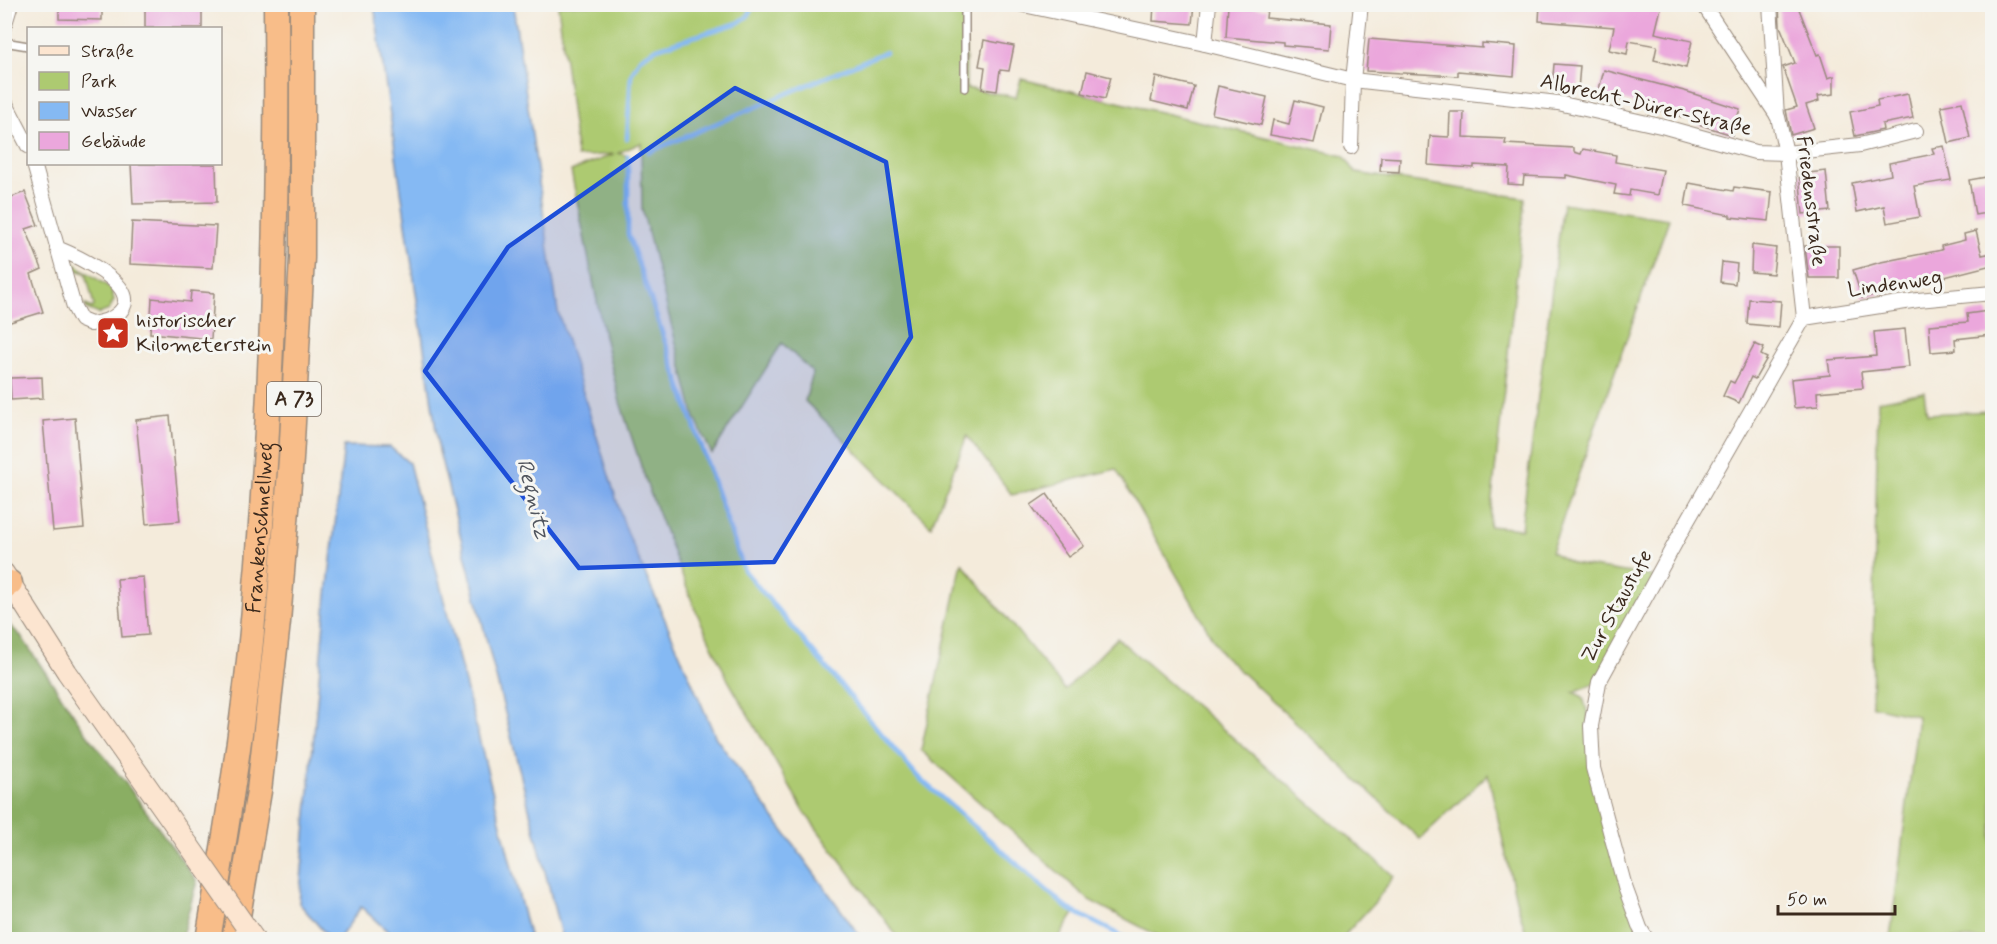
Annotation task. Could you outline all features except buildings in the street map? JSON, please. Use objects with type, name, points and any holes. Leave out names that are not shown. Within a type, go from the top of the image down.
[{"type":"highway","name":"Frankenschnellweg","points":[[208,939],[233,789],[251,644],[267,458],[275,259],[276,4]]},
{"type":"highway","name":"Frankenschnellweg","points":[[234,939],[259,791],[278,622],[291,459],[302,258],[302,4]]},
{"type":"main road","points":[[6,581],[67,672],[255,939]]},
{"type":"street","points":[[4,27],[11,4]]},
{"type":"street","name":"Albrecht-Dürer-Straße","points":[[1019,4],[1063,10],[1353,80],[1558,103],[1665,127],[1755,152],[1786,153],[1860,145],[1916,130]]},
{"type":"street","points":[[1205,44],[1209,4]]},
{"type":"street","points":[[1351,147],[1353,80],[1361,4]]},
{"type":"street","name":"Friedensstraße","points":[[1703,4],[1778,117],[1786,153],[1804,318]]},
{"type":"street","points":[[1770,4],[1778,117]]},
{"type":"street","points":[[4,100],[27,144]]},
{"type":"street","points":[[34,165],[57,248],[74,307],[81,320],[91,324],[115,317],[124,306],[125,296],[121,287],[111,278],[57,248]]},
{"type":"street","name":"Lindenweg","points":[[1804,318],[1918,300],[1992,293]]},
{"type":"street","name":"Zur Staustufe","points":[[1647,939],[1640,928],[1625,887],[1593,768],[1591,726],[1599,682],[1684,527],[1804,318]]},
{"type":"lane","points":[[966,4],[966,88]]},
{"type":"lane","points":[[4,42],[27,46]]},
{"type":"highlighted area","points":[[735,88],[886,162],[911,337],[774,562],[579,568],[425,371],[508,247]]},
{"type":"green space","points":[[558,5],[965,5],[966,88],[1016,97],[1021,79],[1344,156],[1356,173],[1525,198],[1489,526],[1521,529],[1563,203],[1669,219],[1551,552],[1573,564],[1657,577],[1599,682],[1573,692],[1583,697],[1591,726],[1593,768],[1640,928],[1629,939],[1528,939],[1516,900],[1488,774],[1420,839],[1221,653],[1116,469],[1012,495],[967,436],[931,526],[805,401],[813,373],[782,343],[712,454],[695,418],[642,209],[641,143],[618,153],[628,156],[628,234],[744,570],[918,777],[1067,908],[1075,912],[1058,939],[899,939],[805,813],[728,680],[695,609],[649,490],[620,402],[604,336],[571,171],[614,154],[577,157]]},
{"type":"green space","points":[[75,264],[111,289],[114,300],[109,310],[99,314],[87,309],[84,304],[92,308],[94,306],[86,273],[74,269]]},
{"type":"green space","points":[[1924,392],[1927,414],[1992,411],[1992,939],[1890,939],[1918,716],[1872,706],[1878,401]]},
{"type":"green space","points":[[962,563],[1065,690],[1117,638],[1394,876],[1375,902],[1341,939],[1164,939],[1089,900],[921,750]]},
{"type":"green space","points":[[5,621],[21,636],[84,730],[197,881],[181,939],[5,939]]},
{"type":"water","name":"Regnitz","points":[[374,5],[513,5],[558,312],[625,527],[716,738],[862,939],[562,939],[439,451]]},
{"type":"water","points":[[344,446],[390,447],[409,463],[530,939],[396,939],[361,907],[339,939],[330,939],[299,903],[324,621]]},
{"type":"waterway","points":[[627,139],[631,75],[640,58],[657,48],[738,23],[748,16],[755,4]]},
{"type":"waterway","points":[[649,152],[885,52]]},
{"type":"waterway","points":[[628,156],[628,234],[744,570],[918,777],[1067,908],[1129,940]]},
{"type":"place","name":"historischer Kilometerstein","points":[[113,333]]}]
